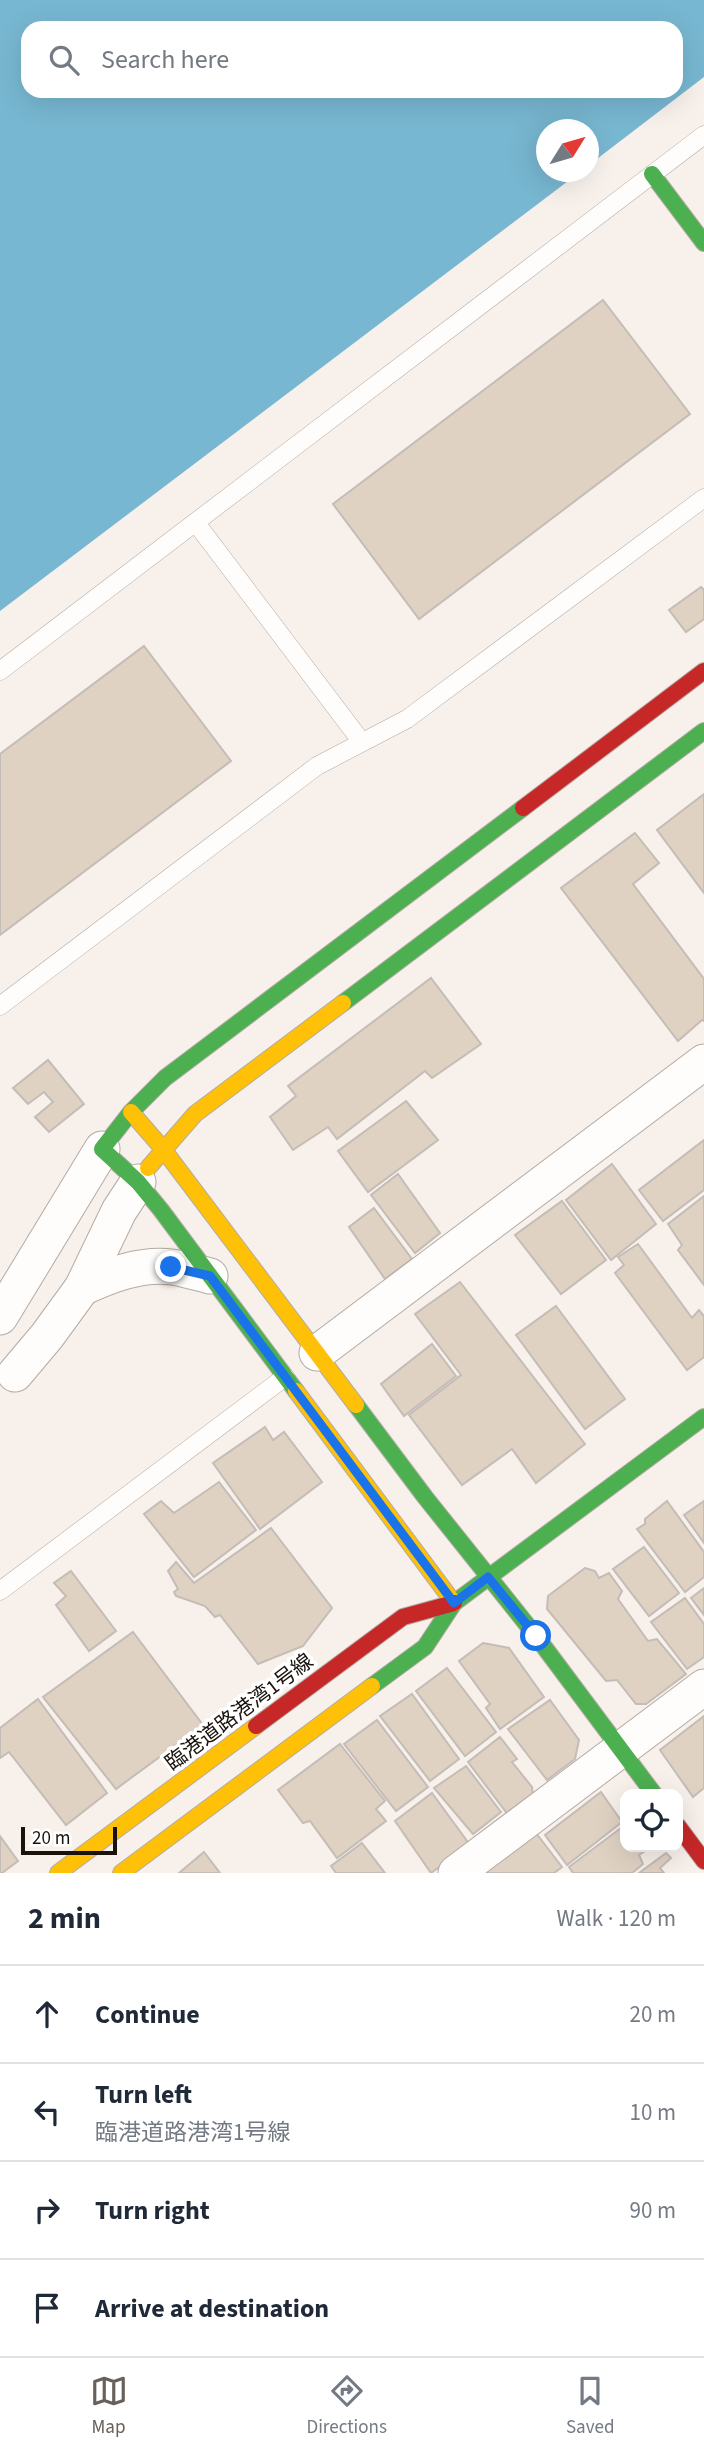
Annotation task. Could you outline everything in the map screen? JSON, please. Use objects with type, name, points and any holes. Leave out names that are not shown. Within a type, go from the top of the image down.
[{"type":"street","points":[[652,174],[704,243]]},
{"type":"street","points":[[0,1317],[102,1149],[131,1112],[164,1078],[704,671]]},
{"type":"street","points":[[8,1378],[47,1336],[82,1288],[119,1211],[163,1149],[195,1114],[704,731]]},
{"type":"street","points":[[317,1353],[704,1062]]},
{"type":"street","points":[[131,1112],[163,1149],[650,1789]]},
{"type":"street","points":[[102,1149],[138,1182],[454,1603]]},
{"type":"street","points":[[82,1288],[110,1275],[139,1268],[171,1267],[210,1276]]},
{"type":"street","name":"臨港道路港湾1号線","points":[[121,1873],[425,1647],[454,1603],[704,1417]]},
{"type":"street","name":"臨港道路港湾1号線","points":[[58,1873],[403,1616],[454,1603]]},
{"type":"street","points":[[456,1873],[704,1687]]},
{"type":"street","points":[[683,1833],[704,1861]]},
{"type":"lane","points":[[0,671],[704,135]]},
{"type":"lane","points":[[0,1006],[317,766],[360,741],[407,719],[704,498]]},
{"type":"lane","points":[[196,523],[360,741]]},
{"type":"lane","points":[[0,1591],[285,1377]]},
{"type":"water","points":[[0,0],[704,0],[704,77],[683,93],[683,21],[21,21],[21,98],[677,98],[599,157],[599,119],[536,119],[536,182],[567,182],[0,611]]},
{"type":"building","points":[[603,300],[690,414],[419,619],[333,504]]},
{"type":"building","points":[[701,587],[704,590],[704,619],[686,632],[669,610]]},
{"type":"building","points":[[144,646],[231,761],[0,935],[0,754]]},
{"type":"building","points":[[704,794],[704,893],[657,830]]},
{"type":"building","points":[[635,833],[659,863],[633,884],[704,979],[704,1021],[678,1041],[561,888]]},
{"type":"building","points":[[431,978],[481,1044],[432,1078],[425,1071],[337,1139],[328,1127],[293,1150],[270,1117],[296,1096],[288,1086]]},
{"type":"building","points":[[48,1060],[84,1104],[49,1132],[35,1117],[53,1102],[44,1092],[28,1104],[13,1088]]},
{"type":"building","points":[[406,1101],[438,1140],[368,1192],[338,1151]]},
{"type":"building","points":[[704,1140],[704,1190],[663,1221],[639,1190]]},
{"type":"building","points":[[612,1164],[656,1224],[611,1260],[566,1200]]},
{"type":"building","points":[[398,1174],[440,1233],[415,1253],[371,1195]]},
{"type":"building","points":[[704,1196],[704,1285],[678,1250],[682,1245],[668,1224]]},
{"type":"building","points":[[562,1201],[606,1260],[561,1294],[515,1235]]},
{"type":"building","points":[[374,1208],[412,1259],[385,1279],[349,1227]]},
{"type":"building","points":[[638,1244],[692,1318],[699,1310],[704,1316],[704,1357],[687,1370],[615,1273],[624,1265],[618,1257]]},
{"type":"building","points":[[460,1282],[585,1444],[536,1483],[512,1449],[462,1485],[409,1415],[461,1375],[415,1314]]},
{"type":"building","points":[[556,1306],[625,1399],[585,1429],[516,1335]]},
{"type":"building","points":[[432,1344],[456,1376],[404,1416],[381,1384]]},
{"type":"building","points":[[265,1427],[273,1440],[284,1432],[322,1482],[260,1529],[213,1463]]},
{"type":"building","points":[[219,1482],[256,1530],[194,1577],[144,1514],[161,1501],[174,1513]]},
{"type":"building","points":[[667,1501],[704,1552],[704,1577],[685,1592],[637,1529]]},
{"type":"building","points":[[704,1501],[704,1543],[684,1515]]},
{"type":"building","points":[[271,1528],[332,1608],[303,1646],[258,1664],[220,1615],[215,1617],[205,1606],[176,1596],[174,1592],[178,1589],[168,1571],[176,1562],[194,1583]]},
{"type":"building","points":[[644,1547],[679,1593],[649,1616],[613,1569]]},
{"type":"building","points":[[585,1568],[595,1571],[599,1578],[609,1573],[622,1591],[618,1599],[648,1641],[657,1639],[686,1674],[646,1704],[636,1704],[617,1680],[606,1681],[547,1609],[548,1596]]},
{"type":"building","points":[[71,1571],[116,1631],[89,1651],[56,1605],[66,1596],[54,1583]]},
{"type":"building","points":[[704,1588],[704,1615],[691,1598]]},
{"type":"building","points":[[685,1598],[704,1624],[704,1657],[687,1669],[651,1622]]},
{"type":"building","points":[[133,1632],[203,1725],[116,1789],[43,1697]]},
{"type":"building","points":[[483,1643],[509,1648],[544,1697],[500,1729],[486,1708],[490,1704],[459,1661]]},
{"type":"building","points":[[447,1668],[496,1732],[465,1756],[416,1691]]},
{"type":"building","points":[[412,1694],[459,1759],[430,1781],[380,1716]]},
{"type":"building","points":[[38,1699],[107,1793],[66,1825],[9,1752],[0,1758],[0,1728]]},
{"type":"building","points":[[550,1700],[579,1740],[575,1759],[547,1780],[508,1729]]},
{"type":"building","points":[[704,1716],[704,1788],[693,1797],[660,1750]]},
{"type":"building","points":[[377,1720],[428,1787],[396,1811],[344,1744]]},
{"type":"building","points":[[500,1737],[517,1759],[512,1762],[532,1787],[533,1796],[509,1816],[468,1762]]},
{"type":"building","points":[[340,1744],[385,1801],[376,1809],[386,1821],[337,1858],[310,1821],[303,1823],[278,1790]]},
{"type":"building","points":[[466,1766],[501,1812],[473,1834],[434,1788]]},
{"type":"building","points":[[601,1792],[620,1819],[620,1824],[567,1865],[545,1835]]},
{"type":"building","points":[[432,1793],[470,1845],[431,1873],[395,1821]]},
{"type":"building","points":[[620,1829],[620,1852],[644,1852],[639,1855],[643,1864],[632,1873],[573,1873],[569,1867]]},
{"type":"building","points":[[536,1833],[562,1867],[554,1873],[481,1873]]},
{"type":"building","points":[[0,1836],[18,1861],[2,1873],[0,1873]]},
{"type":"building","points":[[362,1843],[385,1873],[336,1873],[331,1866]]},
{"type":"building","points":[[204,1852],[220,1873],[179,1873]]},
{"type":"building","points":[[666,1853],[671,1858],[660,1868],[664,1873],[639,1873]]},
{"type":"traffic: fast","points":[[652,174],[704,243]]},
{"type":"traffic: fast","points":[[343,1003],[704,731]]},
{"type":"traffic: fast","points":[[296,1391],[161,1210],[138,1182],[102,1149],[131,1112],[165,1078],[523,808]]},
{"type":"traffic: fast","points":[[356,1405],[425,1497],[536,1636],[650,1789]]},
{"type":"traffic: fast","points":[[372,1686],[425,1647],[454,1603],[704,1417]]},
{"type":"traffic: slow","points":[[148,1168],[195,1114],[343,1003]]},
{"type":"traffic: slow","points":[[131,1112],[163,1149],[356,1405]]},
{"type":"traffic: slow","points":[[296,1391],[454,1603]]},
{"type":"traffic: slow","points":[[121,1873],[372,1686]]},
{"type":"traffic: slow","points":[[58,1873],[256,1726]]},
{"type":"traffic: jam","points":[[523,808],[704,671]]},
{"type":"traffic: jam","points":[[256,1726],[403,1617],[454,1603]]},
{"type":"traffic: jam","points":[[683,1833],[704,1861]]},
{"type":"route","points":[[171,1267],[210,1276],[454,1603],[488,1577],[536,1636]]}]
